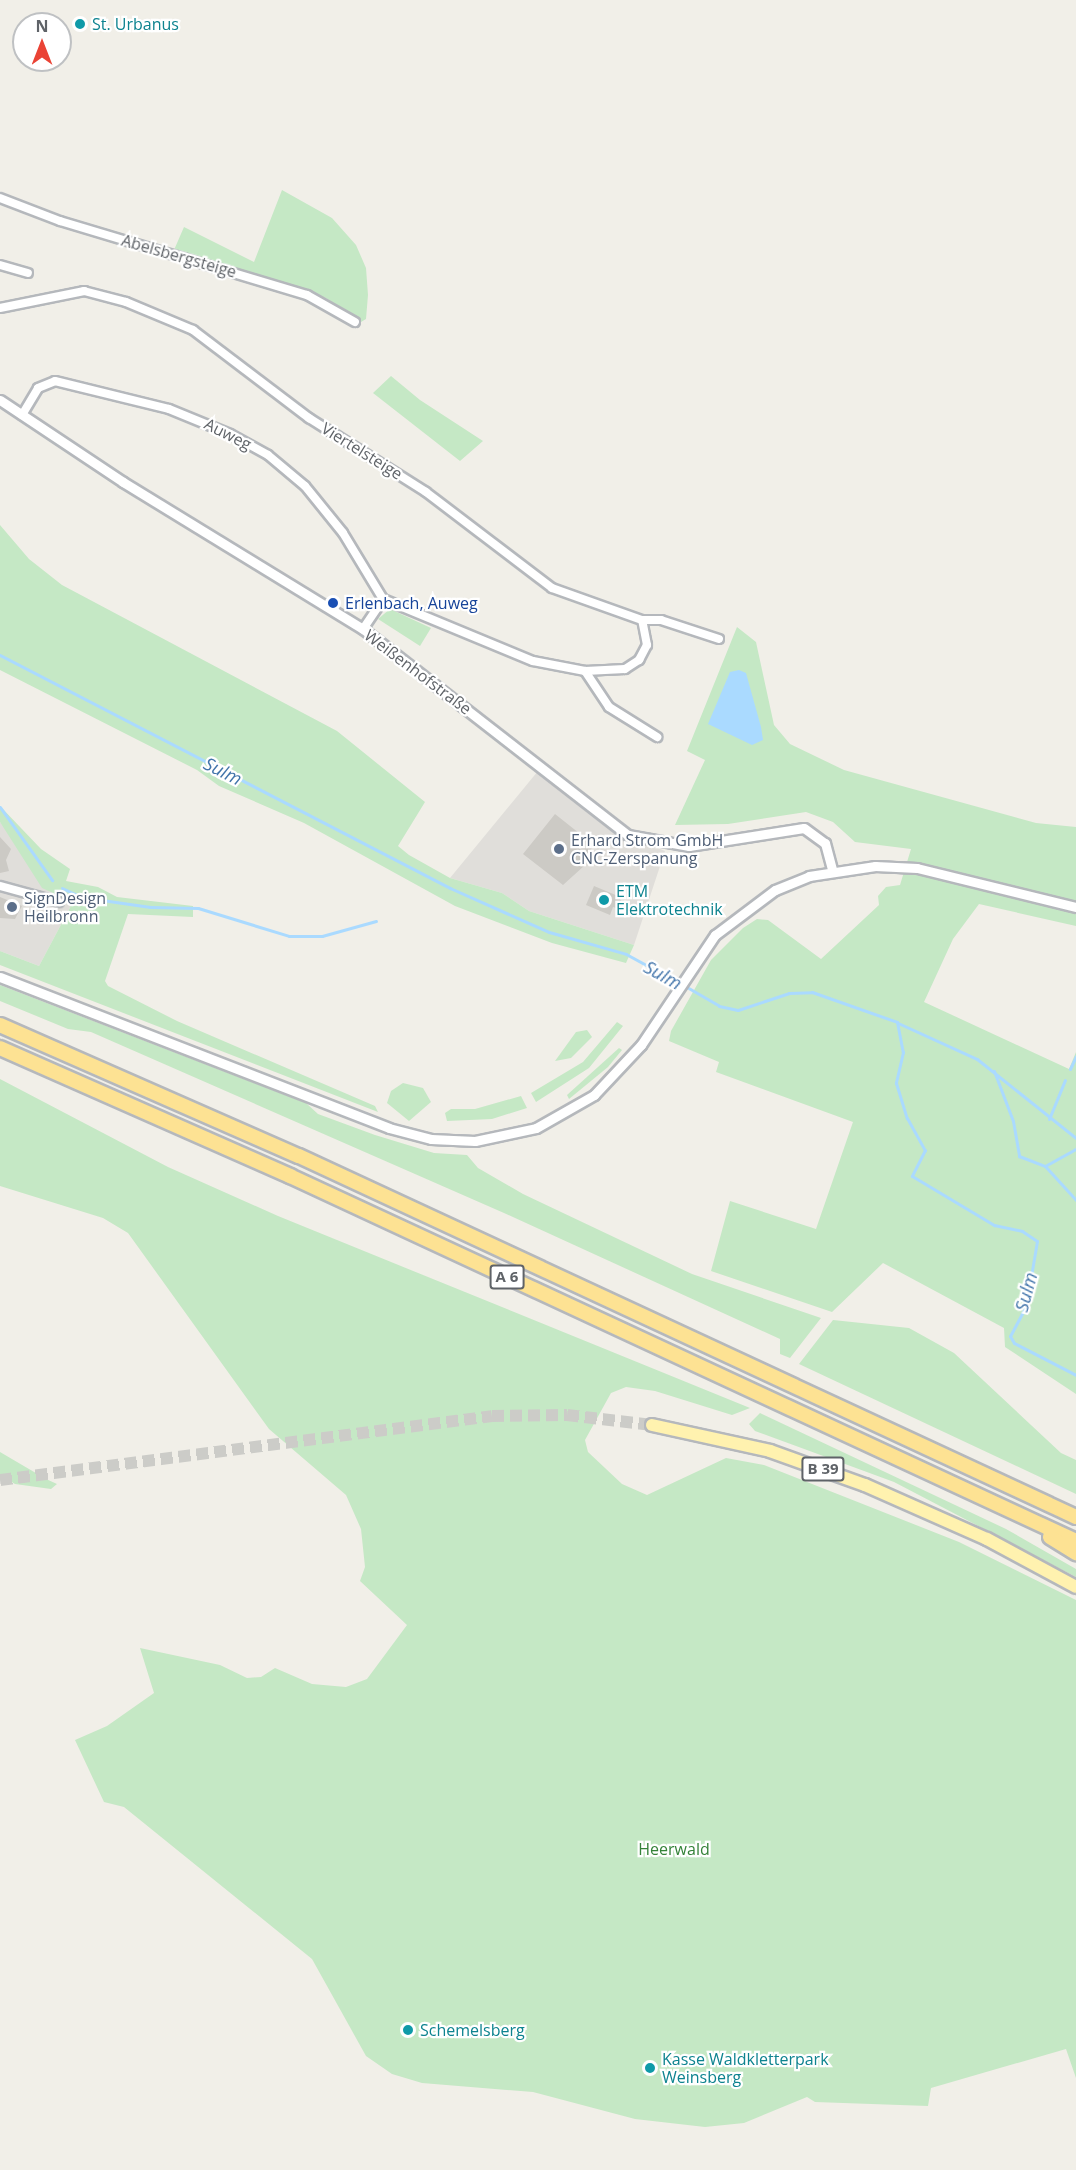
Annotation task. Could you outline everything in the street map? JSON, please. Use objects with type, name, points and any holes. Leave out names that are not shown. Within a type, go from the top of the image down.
[{"type":"highway","name":"A 6","points":[[0,1025],[299,1156],[1076,1517]]},
{"type":"highway","name":"A 6","points":[[0,1048],[290,1176],[1008,1510],[1076,1553]]},
{"type":"highway","points":[[1008,1510],[1076,1541]]},
{"type":"main road","name":"B 39","points":[[652,1425],[751,1446],[865,1485],[976,1534],[1076,1587]]},
{"type":"street","name":"Abelsbergsteige","points":[[0,198],[60,221],[307,295],[355,322]]},
{"type":"street","points":[[0,265],[28,273]]},
{"type":"street","name":"Viertelsteige","points":[[0,308],[84,291],[126,302],[193,330],[309,418],[426,492],[537,579],[642,620],[661,620],[719,639]]},
{"type":"street","name":"Auweg","points":[[22,415],[38,388],[55,381],[169,409],[230,434],[268,455],[306,486],[343,534],[383,599]]},
{"type":"street","name":"Weißenhofstraße","points":[[0,400],[363,629],[628,835],[689,846],[804,828],[825,843],[832,870]]},
{"type":"street","points":[[363,629],[383,599],[533,661],[585,671],[625,669],[639,660],[648,636],[642,620]]},
{"type":"street","points":[[585,671],[609,707],[657,737]]},
{"type":"street","points":[[0,977],[389,1128],[430,1138],[475,1142],[536,1128],[594,1095],[641,1045],[685,976],[715,935],[741,911],[775,890],[832,870],[917,868],[1076,908]]},
{"type":"street","points":[[0,886],[59,902]]},
{"type":"shaded area","points":[[538,771],[610,828],[665,851],[634,945],[529,911],[502,893],[450,878]]},
{"type":"shaded area","points":[[0,822],[63,899],[73,902],[39,966],[0,951]]},
{"type":"green space","points":[[282,190],[332,218],[356,245],[366,268],[368,295],[366,319],[361,322],[326,298],[174,250],[184,227],[254,262]]},
{"type":"green space","points":[[391,376],[420,400],[483,441],[460,461],[373,393]]},
{"type":"green space","points":[[0,525],[29,559],[62,585],[337,731],[425,802],[398,846],[409,855],[450,878],[502,893],[529,911],[634,945],[626,963],[552,943],[455,906],[304,823],[219,786],[197,770],[0,670]]},
{"type":"green space","points":[[390,609],[431,628],[420,646],[378,619]]},
{"type":"green space","points":[[737,627],[756,642],[774,725],[790,744],[844,770],[1036,823],[1076,827],[1076,926],[979,904],[953,939],[924,1002],[1069,1069],[1076,1052],[1076,1394],[1005,1347],[1004,1328],[883,1263],[832,1312],[711,1271],[730,1201],[816,1229],[853,1122],[716,1072],[719,1062],[669,1041],[671,1031],[711,960],[743,928],[757,919],[768,920],[821,959],[879,905],[878,896],[886,887],[900,885],[911,849],[855,842],[833,822],[806,812],[728,824],[675,825],[705,760],[687,751]]},
{"type":"green space","points":[[0,806],[41,849],[70,869],[66,881],[98,887],[117,897],[193,906],[193,917],[128,914],[105,981],[108,986],[177,1021],[375,1106],[378,1112],[0,965],[0,951],[39,966],[73,902],[42,888],[0,822]]},
{"type":"green space","points":[[0,985],[306,1103],[318,1114],[375,1135],[434,1153],[467,1155],[478,1168],[523,1194],[692,1274],[821,1318],[790,1358],[780,1354],[780,1339],[504,1213],[91,1032],[68,1029],[0,1001]]},
{"type":"green space","points":[[617,1022],[623,1026],[589,1068],[536,1102],[531,1093],[583,1062]]},
{"type":"green space","points":[[587,1030],[592,1037],[571,1058],[555,1061],[576,1032]]},
{"type":"green space","points":[[619,1048],[622,1050],[608,1067],[569,1099],[567,1095]]},
{"type":"green space","name":"Heerwald","points":[[0,1079],[168,1167],[278,1216],[750,1408],[732,1415],[655,1391],[626,1387],[611,1393],[585,1440],[588,1452],[622,1484],[647,1495],[726,1458],[764,1465],[959,1542],[1076,1600],[1076,2078],[1066,2049],[931,2088],[928,2106],[815,2102],[807,2097],[744,2123],[705,2127],[635,2119],[533,2092],[422,2083],[392,2074],[366,2056],[312,1959],[124,1807],[104,1802],[75,1740],[107,1726],[154,1693],[140,1648],[220,1665],[247,1678],[261,1677],[275,1668],[312,1684],[346,1687],[367,1679],[407,1625],[360,1581],[365,1567],[361,1529],[346,1495],[269,1429],[128,1233],[103,1218],[0,1186]]},
{"type":"green space","points":[[403,1083],[423,1088],[431,1102],[409,1121],[387,1103],[391,1091]]},
{"type":"green space","points":[[521,1096],[527,1108],[492,1119],[447,1121],[445,1113],[451,1109],[475,1109]]},
{"type":"green space","points":[[833,1320],[909,1328],[954,1353],[1061,1453],[1076,1460],[1076,1494],[799,1364]]},
{"type":"green space","points":[[760,1413],[1006,1529],[1076,1569],[1076,1577],[894,1482],[755,1431],[749,1424]]},
{"type":"green space","points":[[0,1452],[57,1484],[51,1489],[15,1484],[0,1475]]},
{"type":"water","points":[[739,670],[746,673],[761,727],[763,740],[752,745],[708,724],[730,672]]},
{"type":"building","name":"Erhard Strom GmbH CNC-Zerspanung","points":[[555,814],[594,845],[581,863],[584,866],[563,885],[523,854]]},
{"type":"building","points":[[0,837],[11,849],[6,860],[9,871],[0,873]]},
{"type":"building","name":"ETM Elektrotechnik","points":[[594,886],[618,896],[622,902],[619,909],[613,907],[610,915],[586,905]]},
{"type":"building","points":[[0,897],[22,906],[15,919],[0,918]]},
{"type":"waterway","name":"Sulm","points":[[0,655],[450,888],[549,932],[626,954],[679,983]]},
{"type":"waterway","points":[[0,807],[52,880]]},
{"type":"waterway","points":[[62,888],[81,897],[150,907],[198,908],[289,936],[322,936],[376,921]]},
{"type":"waterway","name":"Sulm","points":[[685,986],[719,1006],[738,1010],[789,993],[812,992],[897,1022],[903,1052],[896,1083],[907,1118],[925,1150],[912,1176],[994,1225],[1022,1231],[1037,1241],[1026,1306],[1010,1336],[1014,1343],[1076,1375]]},
{"type":"waterway","points":[[898,1023],[977,1059],[1076,1138]]},
{"type":"waterway","points":[[1070,1069],[1076,1056]]},
{"type":"waterway","points":[[994,1071],[1013,1121],[1019,1156],[1045,1166],[1076,1200]]},
{"type":"waterway","points":[[1049,1119],[1065,1080]]},
{"type":"waterway","points":[[1045,1166],[1076,1149]]},
{"type":"tunnel","points":[[0,1480],[492,1416],[567,1415],[652,1425]]},
{"type":"place","name":"St. Urbanus","points":[[80,24]]},
{"type":"place","name":"Erlenbach, Auweg","points":[[333,603]]},
{"type":"place","name":"Erhard Strom GmbH CNC-Zerspanung","points":[[559,849]]},
{"type":"place","name":"ETM Elektrotechnik","points":[[604,900]]},
{"type":"place","name":"SignDesign Heilbronn","points":[[12,907]]},
{"type":"place","name":"Schemelsberg","points":[[408,2030]]},
{"type":"place","name":"Kasse Waldkletterpark Weinsberg","points":[[650,2068]]}]
